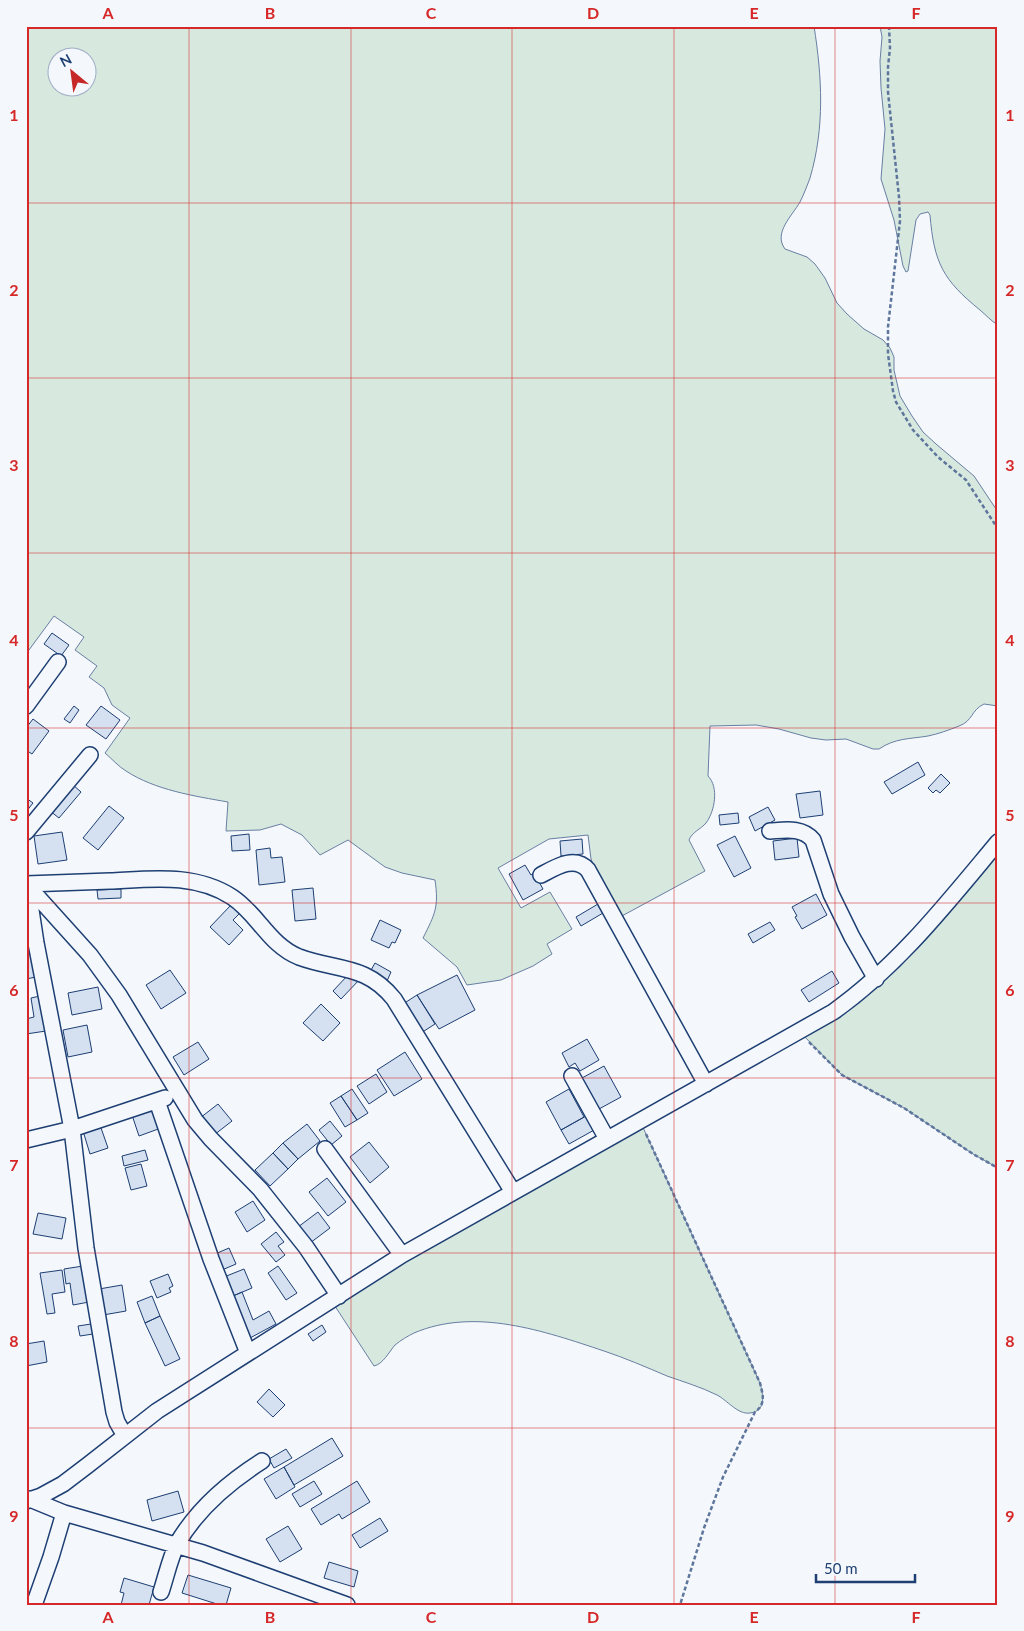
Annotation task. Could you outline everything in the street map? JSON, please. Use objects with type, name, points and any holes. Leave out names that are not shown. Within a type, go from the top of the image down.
[{"type":"street","points":[[26,706],[58,662]]},
{"type":"street","points":[[26,832],[90,755]]},
{"type":"street","points":[[770,831],[801,831],[809,835],[813,840],[831,894],[852,937],[876,979]]},
{"type":"street","points":[[28,1500],[63,1484],[157,1411],[402,1255],[833,1012],[876,979],[925,930],[998,842]]},
{"type":"street","points":[[541,875],[558,866],[574,862],[580,863],[588,870],[706,1084]]},
{"type":"street","points":[[26,884],[169,878],[197,882],[218,889],[234,898],[251,914],[270,937],[283,948],[300,957],[363,974],[384,986],[399,1007],[513,1192]]},
{"type":"street","points":[[26,884],[90,955],[119,995],[195,1120],[260,1188],[306,1247],[339,1296]]},
{"type":"street","points":[[26,884],[72,1129],[88,1258],[114,1412],[125,1436]]},
{"type":"street","points":[[572,1076],[607,1139]]},
{"type":"street","points":[[26,1140],[72,1129],[178,1094]]},
{"type":"street","points":[[157,1101],[211,1260],[248,1353]]},
{"type":"street","points":[[325,1149],[402,1255]]},
{"type":"street","points":[[161,1592],[176,1546],[190,1526],[219,1492],[262,1461]]},
{"type":"street","points":[[28,1500],[64,1513],[176,1546],[347,1605]]},
{"type":"street","points":[[34,1605],[52,1556],[64,1513]]},
{"type":"path","points":[[889,26],[888,92],[900,221],[888,327],[888,354],[893,391],[896,402],[913,430],[938,457],[966,480],[998,529]]},
{"type":"path","points":[[800,1031],[842,1076],[904,1108],[973,1154],[998,1168]]},
{"type":"path","points":[[640,1121],[760,1383],[764,1396],[761,1407],[755,1412],[723,1477],[704,1528],[680,1605]]},
{"type":"shaded area","points":[[26,26],[814,26],[821,102],[818,140],[810,178],[800,202],[782,231],[782,243],[785,249],[807,257],[815,264],[825,278],[837,303],[864,329],[883,340],[890,348],[894,357],[894,370],[900,396],[912,416],[923,432],[974,476],[998,512],[998,706],[984,704],[964,724],[944,732],[897,741],[879,749],[873,749],[846,739],[826,740],[811,738],[756,725],[710,726],[708,776],[714,786],[715,793],[712,812],[706,823],[689,840],[705,871],[620,917],[595,870],[591,859],[588,835],[549,839],[498,868],[521,908],[550,892],[572,929],[547,944],[552,954],[533,966],[501,980],[467,985],[457,967],[423,938],[435,910],[435,880],[402,873],[385,867],[348,840],[320,855],[302,835],[281,824],[260,830],[226,831],[228,802],[162,788],[149,783],[123,769],[105,753],[130,718],[112,705],[104,688],[89,677],[97,666],[75,650],[84,637],[54,616],[26,654]]},
{"type":"shaded area","points":[[880,26],[998,26],[998,325],[967,299],[949,279],[934,246],[928,212],[920,214],[916,220],[908,271],[906,272],[903,266],[894,220],[881,179],[885,129],[881,88],[880,61],[882,37]]},
{"type":"shaded area","points":[[998,842],[998,1168],[973,1154],[904,1108],[842,1075],[799,1031],[857,995]]},
{"type":"shaded area","points":[[640,1121],[760,1383],[762,1401],[759,1409],[750,1413],[741,1412],[717,1395],[581,1343],[534,1330],[485,1322],[437,1325],[414,1333],[395,1345],[383,1360],[374,1366],[331,1300]]},
{"type":"building","points":[[52,633],[69,645],[61,656],[44,644]]},
{"type":"building","points":[[74,706],[79,710],[70,723],[64,719]]},
{"type":"building","points":[[101,706],[120,720],[106,739],[86,725]]},
{"type":"building","points":[[33,719],[49,731],[32,754],[26,750],[26,728]]},
{"type":"building","points":[[918,762],[925,775],[892,794],[884,782]]},
{"type":"building","points":[[941,774],[950,783],[940,793],[936,790],[933,793],[928,788]]},
{"type":"building","points":[[72,784],[81,792],[59,818],[50,811]]},
{"type":"building","points":[[820,791],[823,815],[800,818],[796,794]]},
{"type":"building","points":[[26,798],[33,803],[26,812]]},
{"type":"building","points":[[109,806],[124,818],[98,850],[83,838]]},
{"type":"building","points":[[768,807],[775,820],[755,831],[749,817]]},
{"type":"building","points":[[738,813],[739,823],[720,825],[719,815]]},
{"type":"building","points":[[62,832],[67,860],[38,864],[34,836]]},
{"type":"building","points":[[249,834],[250,850],[232,851],[231,836]]},
{"type":"building","points":[[735,836],[751,868],[734,877],[717,845]]},
{"type":"building","points":[[797,838],[799,857],[775,860],[773,841]]},
{"type":"building","points":[[582,839],[583,854],[561,856],[560,841]]},
{"type":"building","points":[[270,848],[271,858],[282,857],[285,882],[259,885],[256,850]]},
{"type":"building","points":[[525,865],[531,875],[534,873],[543,889],[523,900],[509,874]]},
{"type":"building","points":[[313,888],[316,919],[295,921],[292,890]]},
{"type":"building","points":[[121,889],[121,898],[98,899],[97,890]]},
{"type":"building","points":[[816,894],[827,915],[802,929],[792,907]]},
{"type":"building","points":[[598,904],[603,913],[581,926],[576,917]]},
{"type":"building","points":[[231,905],[240,913],[233,920],[243,930],[229,945],[210,927]]},
{"type":"building","points":[[380,920],[401,930],[395,943],[392,942],[389,948],[371,940]]},
{"type":"building","points":[[770,922],[775,930],[753,943],[748,934]]},
{"type":"building","points":[[32,954],[36,977],[26,979],[26,955]]},
{"type":"building","points":[[375,963],[391,972],[387,981],[370,972]]},
{"type":"building","points":[[170,970],[186,993],[161,1009],[146,985]]},
{"type":"building","points":[[832,971],[839,983],[809,1002],[801,990]]},
{"type":"building","points":[[348,975],[361,978],[341,999],[333,991]]},
{"type":"building","points":[[457,975],[475,1010],[439,1029],[417,995]]},
{"type":"building","points":[[98,987],[102,1009],[72,1015],[68,993]]},
{"type":"building","points":[[417,995],[435,1024],[421,1033],[403,1004]]},
{"type":"building","points":[[40,996],[46,1031],[26,1034],[26,1019],[34,1017],[31,998]]},
{"type":"building","points":[[321,1004],[340,1023],[323,1041],[303,1023]]},
{"type":"building","points":[[87,1025],[92,1052],[68,1057],[63,1030]]},
{"type":"building","points":[[587,1039],[599,1060],[580,1071],[575,1063],[569,1067],[562,1053]]},
{"type":"building","points":[[198,1042],[209,1059],[184,1075],[173,1057]]},
{"type":"building","points":[[405,1052],[422,1079],[394,1096],[377,1070]]},
{"type":"building","points":[[604,1066],[621,1097],[599,1109],[582,1078]]},
{"type":"building","points":[[376,1074],[387,1092],[369,1104],[357,1086]]},
{"type":"building","points":[[352,1089],[368,1113],[357,1120],[341,1096]]},
{"type":"building","points":[[569,1089],[584,1117],[561,1130],[546,1102]]},
{"type":"building","points":[[341,1096],[357,1120],[345,1127],[330,1103]]},
{"type":"building","points":[[218,1104],[232,1121],[214,1135],[200,1118]]},
{"type":"building","points":[[154,1108],[161,1128],[139,1136],[132,1115]]},
{"type":"building","points":[[588,1115],[596,1129],[569,1144],[561,1130]]},
{"type":"building","points":[[330,1121],[342,1136],[331,1145],[319,1130]]},
{"type":"building","points":[[307,1124],[320,1141],[298,1159],[283,1143]]},
{"type":"building","points":[[100,1125],[108,1148],[90,1154],[83,1131]]},
{"type":"building","points":[[369,1142],[389,1167],[370,1183],[350,1157]]},
{"type":"building","points":[[283,1143],[298,1159],[288,1169],[273,1153]]},
{"type":"building","points":[[145,1150],[148,1160],[124,1166],[122,1156]]},
{"type":"building","points":[[273,1153],[288,1169],[270,1186],[255,1170]]},
{"type":"building","points":[[141,1164],[147,1186],[131,1190],[125,1168]]},
{"type":"building","points":[[327,1178],[346,1202],[328,1216],[309,1192]]},
{"type":"building","points":[[253,1201],[265,1220],[247,1232],[235,1212]]},
{"type":"building","points":[[318,1212],[330,1228],[310,1243],[298,1227]]},
{"type":"building","points":[[38,1213],[66,1218],[62,1239],[33,1234]]},
{"type":"building","points":[[276,1232],[284,1242],[278,1246],[285,1255],[276,1262],[261,1244]]},
{"type":"building","points":[[229,1248],[236,1264],[222,1270],[215,1254]]},
{"type":"building","points":[[83,1266],[89,1302],[73,1305],[70,1283],[66,1284],[64,1269]]},
{"type":"building","points":[[278,1266],[297,1293],[286,1300],[268,1273]]},
{"type":"building","points":[[244,1269],[252,1288],[233,1296],[224,1277]]},
{"type":"building","points":[[62,1270],[65,1292],[52,1294],[55,1313],[47,1314],[40,1273]]},
{"type":"building","points":[[168,1274],[173,1286],[169,1288],[171,1292],[157,1298],[150,1281]]},
{"type":"building","points":[[122,1285],[126,1311],[103,1315],[99,1289]]},
{"type":"building","points":[[242,1292],[253,1320],[269,1311],[276,1324],[250,1338],[233,1296]]},
{"type":"building","points":[[152,1296],[160,1316],[145,1323],[137,1302]]},
{"type":"building","points":[[160,1316],[180,1359],[165,1366],[145,1323]]},
{"type":"building","points":[[91,1324],[93,1334],[80,1336],[78,1326]]},
{"type":"building","points":[[322,1325],[326,1332],[313,1341],[308,1334]]},
{"type":"building","points":[[44,1341],[47,1362],[26,1366],[26,1344]]},
{"type":"building","points":[[269,1389],[285,1405],[273,1417],[257,1402]]},
{"type":"building","points":[[332,1438],[343,1456],[294,1485],[284,1467]]},
{"type":"building","points":[[286,1449],[292,1458],[274,1468],[269,1459]]},
{"type":"building","points":[[284,1467],[295,1487],[276,1499],[264,1479]]},
{"type":"building","points":[[314,1481],[322,1494],[300,1507],[292,1494]]},
{"type":"building","points":[[357,1481],[370,1502],[342,1519],[339,1514],[321,1525],[311,1509]]},
{"type":"building","points":[[178,1491],[184,1512],[152,1521],[147,1500]]},
{"type":"building","points":[[380,1518],[388,1531],[360,1548],[352,1535]]},
{"type":"building","points":[[288,1526],[302,1549],[280,1562],[266,1539]]},
{"type":"building","points":[[329,1562],[358,1571],[354,1587],[324,1578]]},
{"type":"building","points":[[188,1575],[231,1588],[226,1605],[220,1605],[182,1593]]},
{"type":"building","points":[[124,1578],[154,1587],[149,1605],[121,1605],[124,1593],[120,1592]]}]
